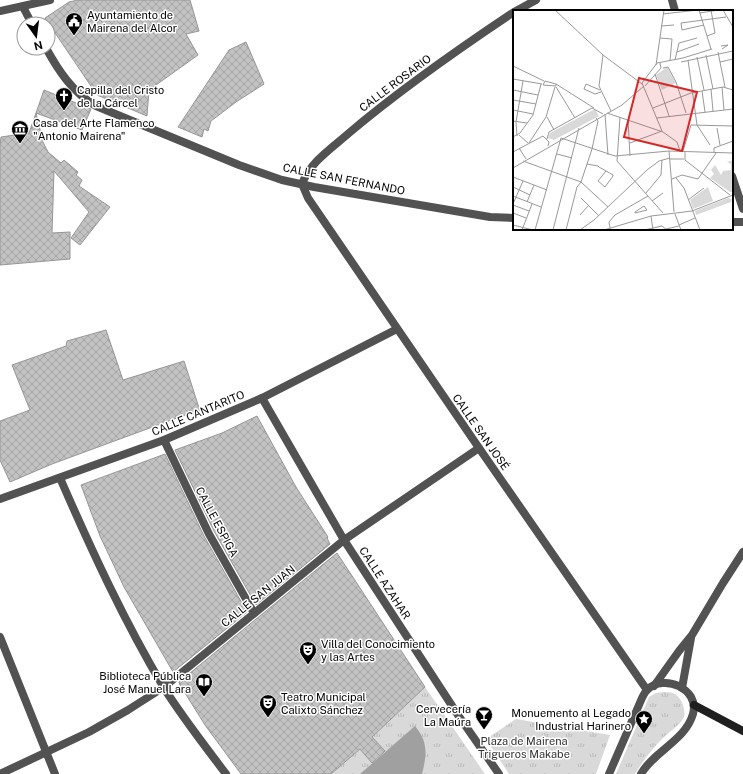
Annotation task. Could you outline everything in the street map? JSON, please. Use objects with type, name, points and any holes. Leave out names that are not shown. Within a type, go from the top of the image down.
[{"type":"main road","points":[[694,705],[743,731]]},
{"type":"street","points":[[0,11],[50,0]]},
{"type":"street","name":"CALLE ROSARIO","points":[[518,10],[536,0]]},
{"type":"street","points":[[672,0],[675,10]]},
{"type":"street","points":[[23,7],[28,16]]},
{"type":"street","name":"CALLE ROSARIO","points":[[302,184],[310,168],[324,154],[374,112],[440,63],[513,13]]},
{"type":"street","name":"CALLE SAN FERNANDO","points":[[51,56],[66,80],[77,93],[87,101],[239,165],[282,180],[302,184],[490,217],[513,218]]},
{"type":"street","points":[[733,179],[743,209]]},
{"type":"street","name":"CALLE SAN JOSÉ","points":[[302,184],[308,198],[479,448],[650,688]]},
{"type":"street","name":"CALLE CANTARITO","points":[[0,499],[164,440],[262,398],[397,329]]},
{"type":"street","name":"CALLE AZAHAR","points":[[262,398],[344,540],[498,774]]},
{"type":"street","name":"CALLE ESPIGA","points":[[164,440],[209,534],[254,613]]},
{"type":"street","name":"CALLE SAN JUAN","points":[[0,774],[89,732],[128,710],[164,687],[344,540],[479,448]]},
{"type":"street","points":[[60,478],[93,554],[164,687],[184,718],[226,774]]},
{"type":"street","points":[[609,774],[642,698],[692,635],[722,583],[743,552]]},
{"type":"street","points":[[682,688],[692,635]]},
{"type":"street","points":[[0,637],[55,774]]},
{"type":"street","points":[[641,774],[650,761],[684,731],[693,713],[694,705],[688,692],[682,688],[666,683],[650,688]]},
{"type":"green space","points":[[425,687],[485,774],[331,774],[360,749],[372,763],[385,752],[372,737]]},
{"type":"green space","points":[[656,693],[673,693],[681,700],[684,710],[684,717],[677,726],[654,747],[635,774],[616,774],[649,697]]},
{"type":"green space","name":"Plaza de Mairena Trigueros Makabe","points":[[516,719],[610,735],[596,774],[509,774],[486,739]]},
{"type":"shaded area","points":[[415,726],[422,737],[425,748],[425,760],[422,774],[360,774]]},
{"type":"building","points":[[78,0],[190,0],[199,31],[186,34],[198,55],[149,90],[147,116],[97,95],[56,34],[56,16],[48,16],[69,2]]},
{"type":"building","points":[[246,42],[264,84],[236,102],[211,121],[208,131],[204,129],[202,137],[178,127],[229,50]]},
{"type":"building","name":"Capilla del Cristo de la Cárcel","points":[[44,90],[91,109],[82,130],[36,113]]},
{"type":"building","points":[[36,113],[43,142],[48,152],[61,163],[64,160],[78,172],[76,175],[82,180],[79,186],[110,207],[80,245],[71,238],[89,212],[54,171],[52,233],[70,232],[70,259],[0,265],[1,137],[29,133]]},
{"type":"building","points":[[106,330],[123,380],[184,361],[200,411],[185,415],[52,464],[10,482],[0,460],[0,421],[30,410],[12,365],[66,346],[67,341]]},
{"type":"building","points":[[257,416],[296,487],[328,537],[327,538],[330,544],[256,605],[214,531],[175,450],[222,433]]},
{"type":"building","points":[[165,454],[204,536],[247,612],[173,672],[124,587],[100,536],[81,485]]},
{"type":"building","name":"Villa del Conocimiento y las Artes","points":[[337,553],[425,687],[372,737],[385,751],[372,763],[360,749],[331,774],[241,774],[205,725],[179,682]]},
{"type":"place","name":"Ayuntamiento de Mairena del Alcor","points":[[74,36]]},
{"type":"place","name":"Capilla del Cristo de la Cárcel","points":[[64,111]]},
{"type":"place","name":"Casa del Arte Flamenco \"Antonio Mairena\"","points":[[20,144]]},
{"type":"place","name":"Villa del Conocimiento y las Artes","points":[[308,665]]},
{"type":"place","name":"Biblioteca Pública José Manuel Lara","points":[[204,697]]},
{"type":"place","name":"Teatro Municipal Calixto Sánchez","points":[[268,718]]},
{"type":"place","name":"Cervecería La Maúra","points":[[484,730]]},
{"type":"place","name":"Monuemento al Legado Industrial Harinero","points":[[644,734]]}]
